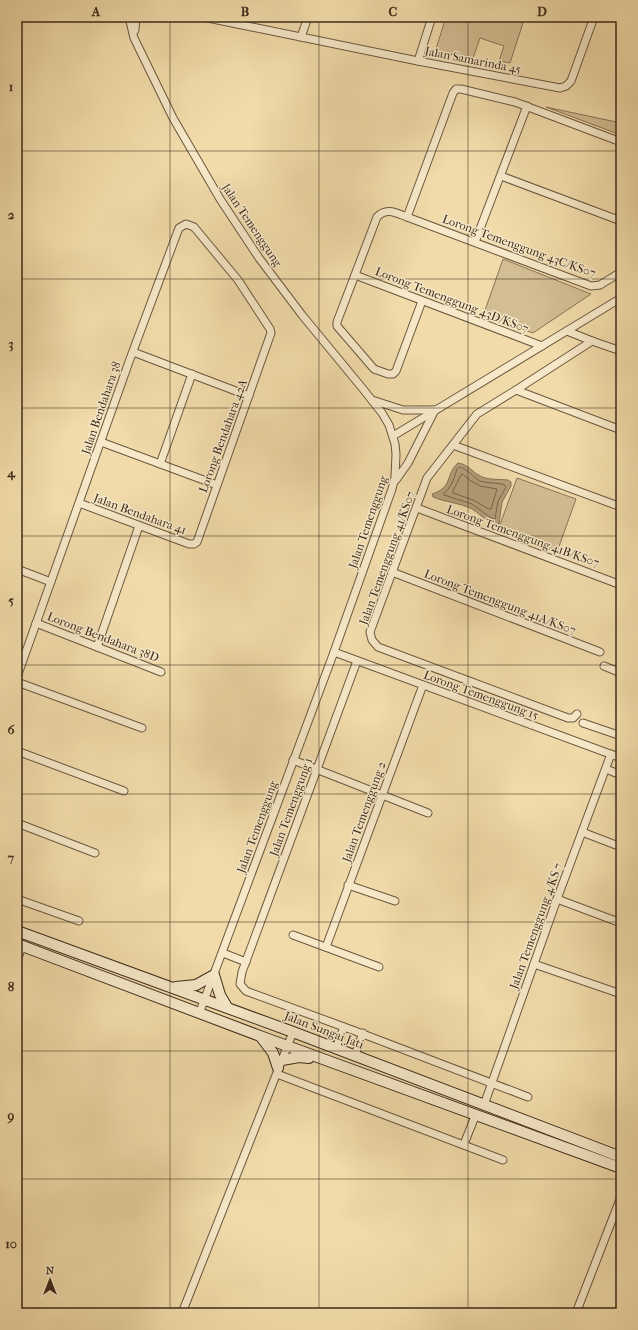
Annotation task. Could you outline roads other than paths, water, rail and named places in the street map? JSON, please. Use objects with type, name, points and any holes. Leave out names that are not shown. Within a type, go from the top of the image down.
[{"type":"main road","name":"Jalan Sungai Jati","points":[[17,931],[227,1007],[621,1156]]},
{"type":"main road","points":[[20,945],[199,1014],[621,1168]]},
{"type":"main road","points":[[174,988],[196,985],[214,975],[220,995],[227,1007]]},
{"type":"main road","points":[[260,1036],[273,1053],[279,1067],[299,1057],[331,1061]]},
{"type":"street","points":[[124,17],[134,38]]},
{"type":"street","name":"Jalan Temenggung","points":[[129,17],[134,38],[173,118],[220,199],[248,244],[302,315],[382,414],[393,436],[396,454],[394,482],[334,652],[199,1014]]},
{"type":"street","points":[[134,38],[136,17]]},
{"type":"street","name":"Jalan Samarinda 45","points":[[203,17],[418,61],[560,88],[571,82],[594,17]]},
{"type":"street","points":[[302,37],[308,17]]},
{"type":"street","points":[[418,61],[431,17]]},
{"type":"street","points":[[407,217],[452,93],[456,89],[516,102],[621,142]]},
{"type":"street","points":[[476,242],[527,106]]},
{"type":"street","points":[[501,176],[621,221]]},
{"type":"street","name":"Lorong Temenggung 43C/KS07","points":[[355,275],[377,217],[381,212],[389,211],[476,242],[591,286],[600,285],[621,272]]},
{"type":"street","name":"Jalan Bendahara 38","points":[[17,677],[179,228],[186,224],[194,226],[238,280],[272,333]]},
{"type":"street","points":[[355,275],[337,322],[337,326],[374,369],[388,374],[393,374],[396,371],[422,301]]},
{"type":"street","name":"Lorong Temenggung 43D/KS07","points":[[355,275],[542,346]]},
{"type":"street","points":[[393,436],[621,298]]},
{"type":"street","points":[[567,330],[621,351]]},
{"type":"street","name":"Lorong Bendahara 42A","points":[[194,544],[197,542],[248,396],[272,333]]},
{"type":"street","name":"Jalan Temenggung 41/KS07","points":[[577,714],[573,718],[568,718],[378,647],[372,640],[370,632],[427,478],[477,414],[592,341]]},
{"type":"street","points":[[133,352],[248,396]]},
{"type":"street","points":[[160,464],[192,374]]},
{"type":"street","points":[[516,390],[621,430]]},
{"type":"street","points":[[372,400],[403,410],[435,410]]},
{"type":"street","points":[[394,482],[408,463],[435,410]]},
{"type":"street","points":[[101,442],[217,485]]},
{"type":"street","points":[[453,445],[621,507]]},
{"type":"street","name":"Jalan Bendahara 41","points":[[79,503],[189,544],[194,544]]},
{"type":"street","name":"Lorong Temenggung 41B/KS07","points":[[417,508],[621,584]]},
{"type":"street","points":[[97,647],[139,526]]},
{"type":"street","points":[[17,569],[51,582]]},
{"type":"street","name":"Lorong Temenggung 41A/KS07","points":[[392,572],[600,652]]},
{"type":"street","name":"Lorong Bendahara 38D","points":[[36,623],[161,672]]},
{"type":"street","name":"Lorong Temenggung 15","points":[[334,652],[621,758]]},
{"type":"street","name":"Jalan Temenggung 1","points":[[357,660],[317,769],[242,960],[240,984],[246,991],[528,1097]]},
{"type":"street","points":[[604,666],[621,673]]},
{"type":"street","points":[[17,682],[142,728]]},
{"type":"street","name":"Jalan Temenggung 2","points":[[326,947],[423,685]]},
{"type":"street","points":[[583,723],[621,736]]},
{"type":"street","points":[[17,751],[124,791]]},
{"type":"street","name":"Jalan Temenggung 4/KS 7","points":[[484,1105],[611,754]]},
{"type":"street","points":[[293,760],[428,813]]},
{"type":"street","points":[[606,769],[621,775]]},
{"type":"street","points":[[17,823],[95,853]]},
{"type":"street","points":[[582,832],[621,847]]},
{"type":"street","points":[[348,885],[395,901]]},
{"type":"street","points":[[17,899],[79,921]]},
{"type":"street","points":[[557,900],[621,924]]},
{"type":"street","points":[[293,935],[379,967]]},
{"type":"street","points":[[17,961],[20,945]]},
{"type":"street","points":[[222,953],[242,960]]},
{"type":"street","points":[[534,964],[621,994]]},
{"type":"street","points":[[336,1048],[344,1027]]},
{"type":"street","points":[[182,1313],[293,1032]]},
{"type":"street","points":[[355,1055],[363,1034]]},
{"type":"street","points":[[279,1067],[503,1160]]},
{"type":"street","points":[[464,1144],[476,1114]]},
{"type":"street","points":[[576,1313],[621,1197]]},
{"type":"water","points":[[458,463],[465,465],[482,477],[508,480],[511,482],[511,486],[502,502],[499,524],[488,521],[467,507],[433,497],[432,494],[444,488],[454,467]]}]
